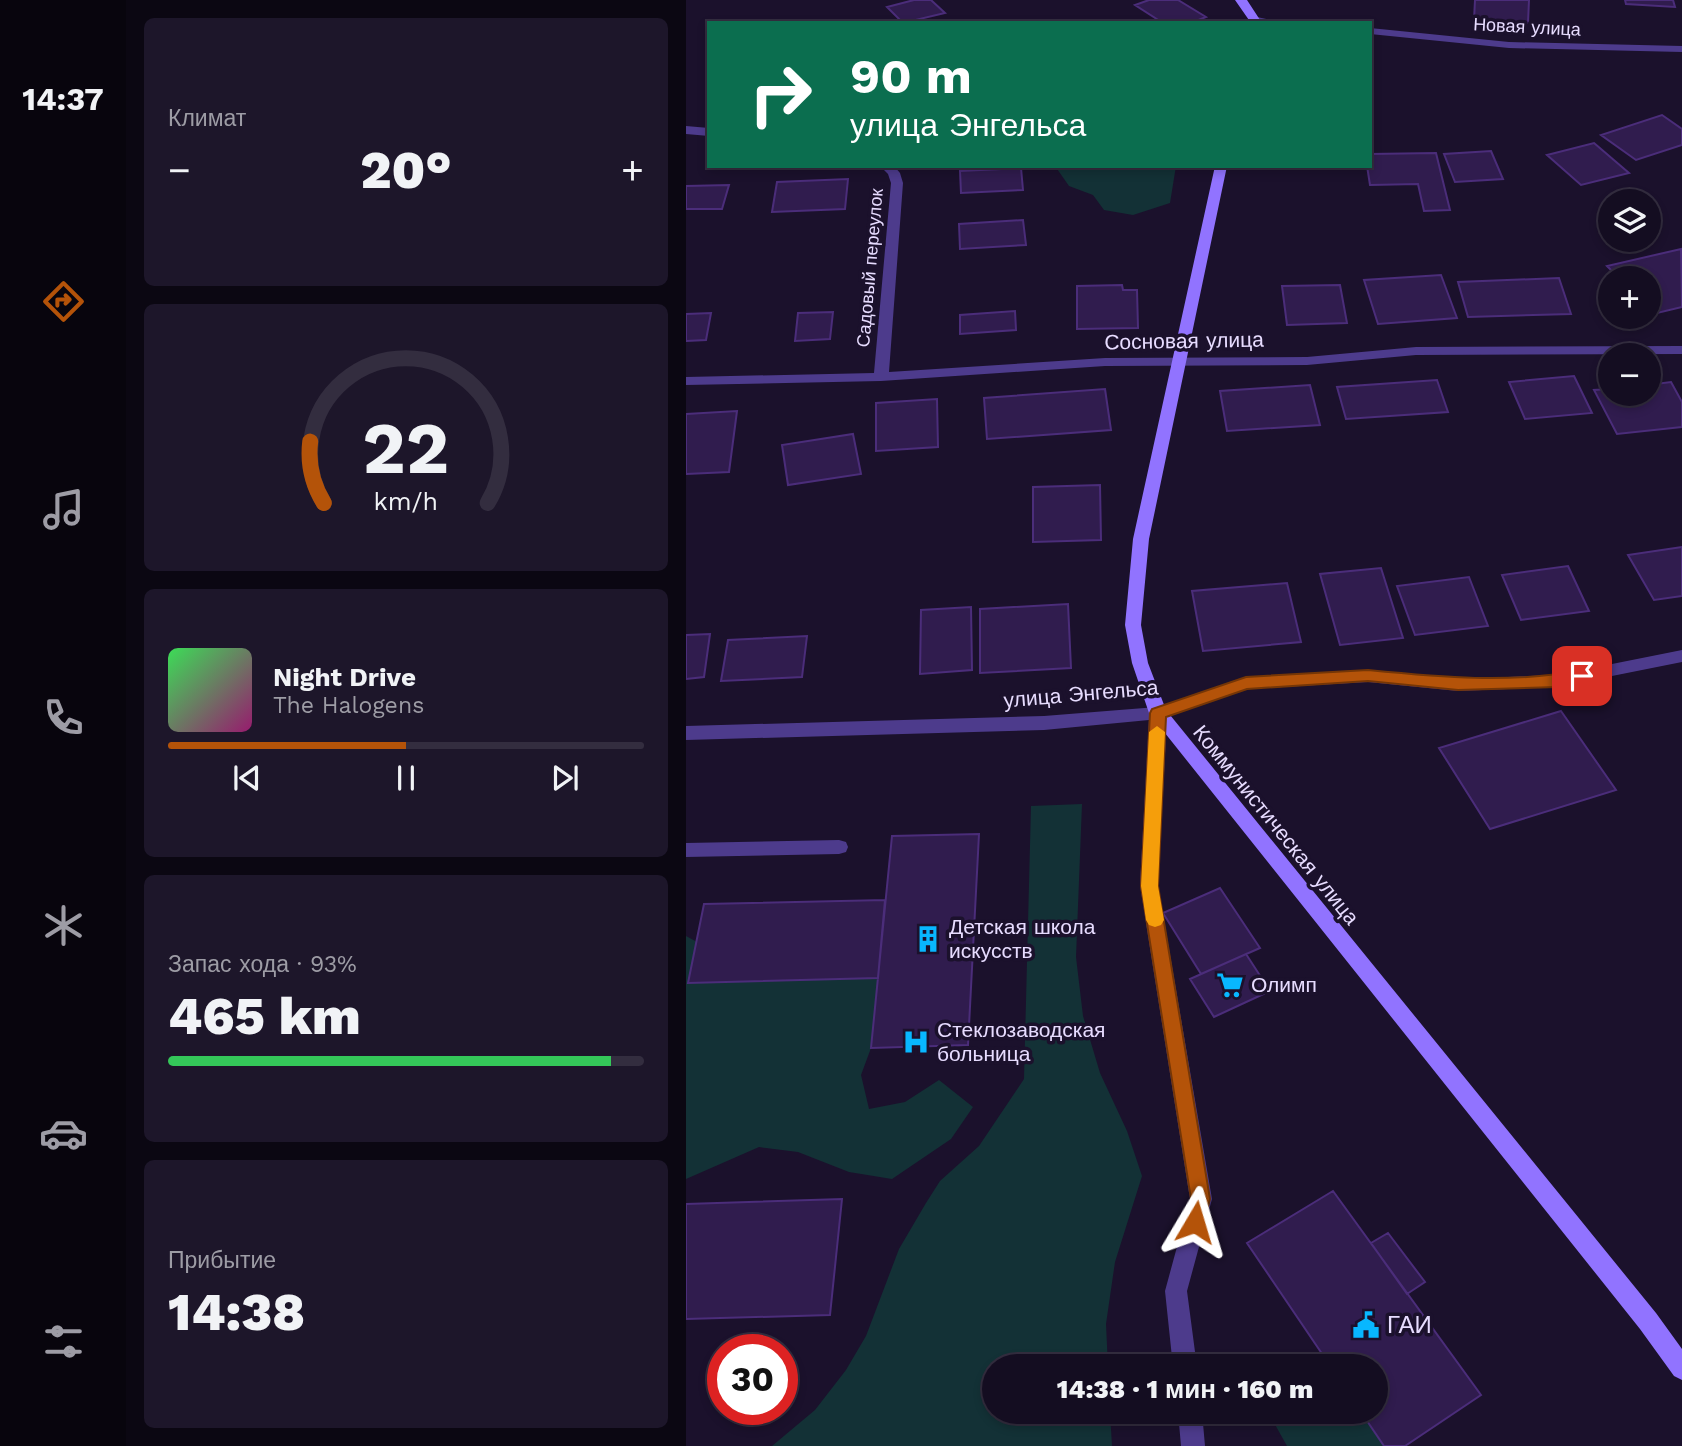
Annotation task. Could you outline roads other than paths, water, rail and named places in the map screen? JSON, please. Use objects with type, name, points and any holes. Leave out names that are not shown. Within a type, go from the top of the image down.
[{"type":"street","points":[[1241,0],[1256,21]]},
{"type":"street","name":"Новая улица","points":[[1372,31],[1509,45],[1682,49]]},
{"type":"street","points":[[686,130],[707,132]]},
{"type":"street","name":"Садовый переулок","points":[[880,377],[897,183],[894,173],[888,168]]},
{"type":"street","name":"Коммунистическая улица","points":[[1221,168],[1141,539],[1133,625],[1140,663],[1158,713],[1648,1321],[1682,1368]]},
{"type":"street","name":"Сосновая улица","points":[[686,381],[880,377],[1105,362],[1307,361],[1416,351],[1682,350]]},
{"type":"street","name":"улица Энгельса","points":[[686,733],[1044,723],[1158,713],[1246,683],[1368,676],[1458,685],[1557,681],[1682,656]]},
{"type":"street","points":[[1158,713],[1149,886],[1200,1199],[1177,1292],[1184,1354]]},
{"type":"street","points":[[686,850],[839,847]]},
{"type":"street","points":[[1190,1424],[1193,1446]]},
{"type":"place","name":"Детская школа искусств","points":[[928,939]]},
{"type":"place","name":"Олимп","points":[[1230,985]]},
{"type":"place","name":"Стеклозаводская больница","points":[[916,1042]]},
{"type":"place","name":"ГАИ","points":[[1366,1325]]}]
